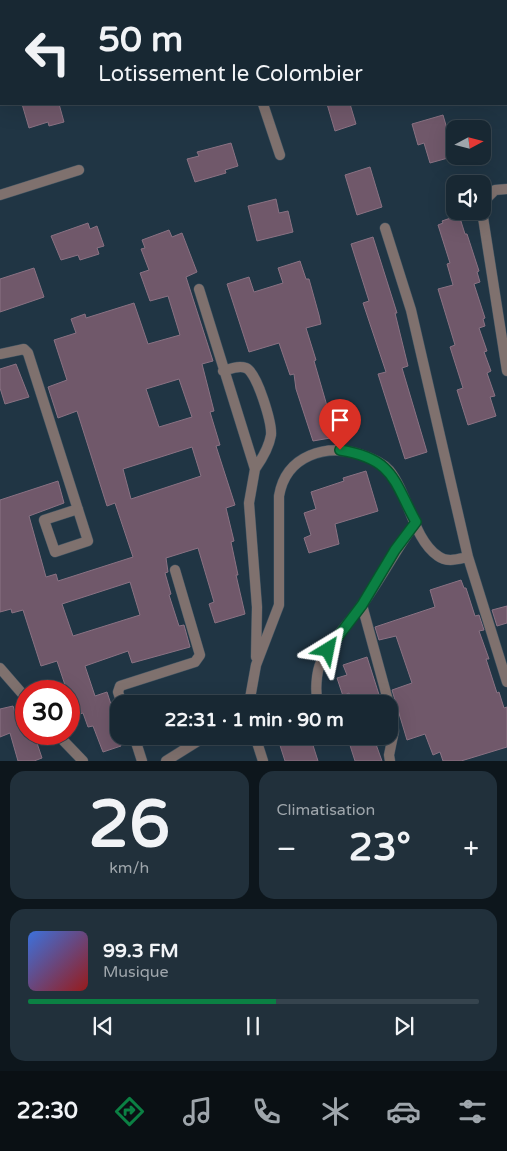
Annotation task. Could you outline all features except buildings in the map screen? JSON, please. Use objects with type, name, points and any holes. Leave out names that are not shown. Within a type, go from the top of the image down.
[{"type":"street","points":[[263,105],[280,155]]},
{"type":"street","points":[[0,195],[79,170]]},
{"type":"street","points":[[491,194],[495,190],[507,189]]},
{"type":"street","points":[[483,220],[507,371]]},
{"type":"street","points":[[385,228],[412,310],[468,557],[507,682]]},
{"type":"street","points":[[199,289],[254,470],[249,503],[258,607],[256,665],[251,695]]},
{"type":"street","points":[[0,354],[24,349],[28,353],[78,509],[88,542],[55,552],[44,520],[78,509]]},
{"type":"street","points":[[223,371],[238,366],[247,368],[254,374],[270,423],[271,434],[263,457],[254,470]]},
{"type":"street","points":[[256,665],[279,605],[279,496],[281,482],[299,462],[310,455],[333,450],[353,452],[373,459],[388,469],[425,541],[438,556],[451,560],[468,557]]},
{"type":"street","points":[[316,695],[320,663],[337,636],[362,605],[395,550],[416,522]]},
{"type":"street","points":[[119,695],[120,686],[195,662],[200,655],[175,570]]},
{"type":"street","points":[[362,605],[387,695]]},
{"type":"street","points":[[0,668],[15,685]]},
{"type":"street","points":[[68,745],[83,761]]},
{"type":"street","points":[[137,745],[142,761]]},
{"type":"street","points":[[166,761],[192,745]]},
{"type":"street","points":[[258,745],[263,761]]},
{"type":"street","points":[[390,761],[391,745]]},
{"type":"route","points":[[328,650],[362,605],[395,550],[416,522],[388,469],[373,459],[340,450]]}]
